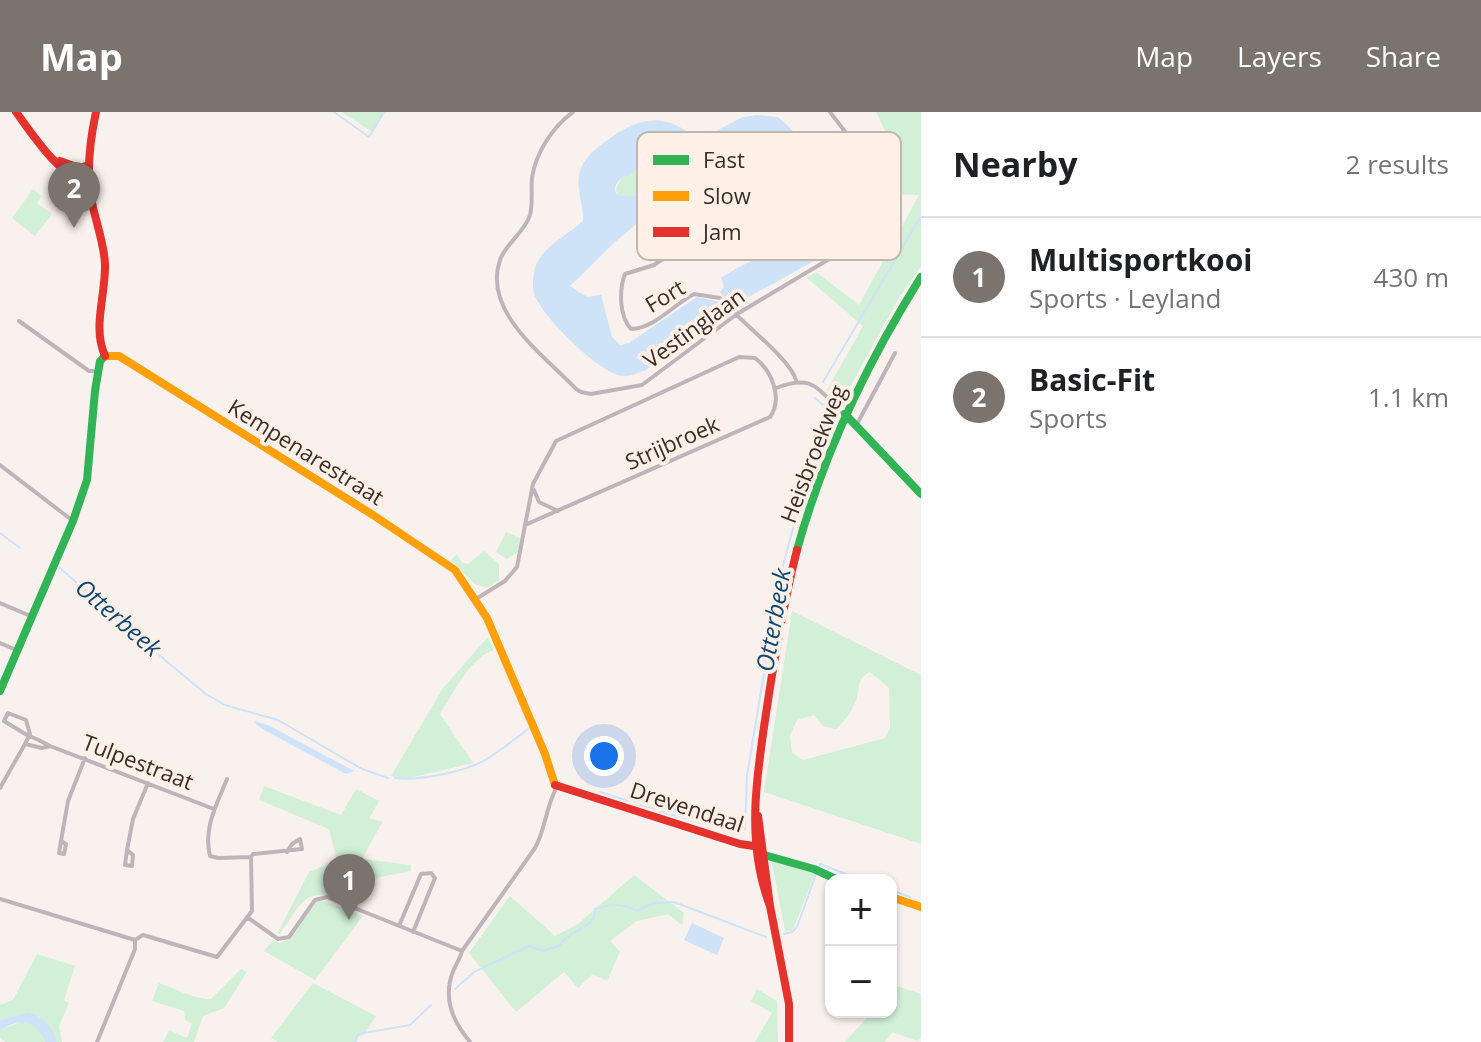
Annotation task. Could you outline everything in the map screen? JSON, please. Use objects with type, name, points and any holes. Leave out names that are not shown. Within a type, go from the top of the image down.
[{"type":"street","points":[[16,112],[53,158],[74,179],[90,187]]},
{"type":"street","points":[[0,691],[73,521],[87,480],[98,371],[100,361],[105,356],[99,343],[104,254],[89,169],[96,112]]},
{"type":"street","name":"Vestinglaan","points":[[573,112],[545,142],[532,178],[529,218],[505,249],[496,278],[496,291],[508,318],[581,392],[591,394],[642,385],[735,316],[828,260]]},
{"type":"street","name":"Vestinglaan","points":[[830,112],[845,132]]},
{"type":"street","points":[[53,158],[89,169]]},
{"type":"street","points":[[64,169],[80,175],[89,169]]},
{"type":"street","name":"Fort","points":[[661,260],[625,274],[622,283],[623,317],[631,329],[646,326],[694,294],[720,298],[735,316]]},
{"type":"street","name":"Heisbroekweg","points":[[789,1042],[788,994],[759,850],[755,801],[773,663],[788,585],[812,498],[845,414],[874,354],[921,277]]},
{"type":"street","points":[[735,316],[789,366],[796,380]]},
{"type":"street","points":[[19,321],[89,371],[98,371]]},
{"type":"street","points":[[856,426],[895,353]]},
{"type":"street","name":"Kempenarestraat","points":[[105,356],[119,356],[455,570],[476,599],[495,637],[557,787]]},
{"type":"street","points":[[476,599],[505,581],[514,571],[520,556],[533,484],[553,446],[562,437],[739,357],[758,359],[776,388],[796,380],[810,382],[921,494]]},
{"type":"street","name":"Strijbroek","points":[[525,525],[770,417],[776,406],[776,388]]},
{"type":"street","points":[[0,465],[73,521]]},
{"type":"street","points":[[533,484],[539,502],[558,511]]},
{"type":"street","points":[[0,603],[33,617]]},
{"type":"street","points":[[0,643],[19,651]]},
{"type":"street","name":"Tulpestraat","points":[[29,736],[26,719],[8,713],[5,716],[4,721],[29,736],[50,746],[214,809]]},
{"type":"street","points":[[0,788],[29,736]]},
{"type":"street","name":"Tulpestraat","points":[[25,744],[42,748],[50,746]]},
{"type":"street","points":[[61,841],[68,801],[85,758]]},
{"type":"street","points":[[227,779],[208,826],[210,856],[251,857],[253,854],[287,852]]},
{"type":"street","points":[[127,850],[133,819],[148,783]]},
{"type":"street","points":[[470,1042],[454,1020],[449,1001],[451,979],[462,951],[535,848],[557,787]]},
{"type":"street","name":"Drevendaal","points":[[557,787],[759,850],[825,874]]},
{"type":"street","points":[[0,899],[135,940],[143,935],[213,958],[222,952],[254,904],[251,857]]},
{"type":"street","points":[[399,926],[421,874],[431,873],[435,878],[413,932]]},
{"type":"street","points":[[247,917],[283,940],[289,937],[315,900],[327,897],[462,951]]},
{"type":"street","points":[[897,899],[921,907]]},
{"type":"street","points":[[97,1042],[135,949],[135,940]]},
{"type":"green space","points":[[342,112],[384,112],[372,132]]},
{"type":"green space","points":[[876,112],[921,112],[921,266],[897,301],[845,396],[838,399],[827,390],[863,326],[807,278],[816,272],[859,305],[884,260],[901,260],[901,228],[919,195],[901,195],[901,132],[886,132]]},
{"type":"green space","points":[[637,166],[637,194],[632,197],[617,195],[618,183]]},
{"type":"green space","points":[[33,189],[41,196],[37,203],[52,214],[35,236],[12,218]]},
{"type":"green space","points":[[506,532],[520,538],[518,552],[507,559],[496,552]]},
{"type":"green space","points":[[484,551],[499,564],[499,580],[487,588],[475,584],[451,560],[457,554],[462,563],[468,564]]},
{"type":"green space","points":[[792,611],[921,675],[921,844],[764,792]],"holes":[[[870,672],[889,688],[890,728],[885,738],[803,760],[792,753],[790,735],[797,720],[814,715],[823,726],[836,729],[854,705],[860,681]]]},
{"type":"green space","points":[[488,637],[494,650],[470,668],[440,714],[473,763],[405,779],[391,776],[443,688]]},
{"type":"green space","points":[[264,786],[341,815],[356,789],[379,801],[369,819],[383,821],[362,859],[411,865],[411,871],[380,877],[348,894],[355,897],[352,903],[325,895],[308,898],[277,934],[309,872],[337,861],[329,829],[259,800]]},
{"type":"green space","points":[[771,858],[815,873],[792,930],[785,931]]},
{"type":"green space","points":[[634,875],[684,913],[682,925],[668,914],[637,921],[610,941],[620,952],[607,981],[593,974],[578,988],[564,972],[516,1012],[469,953],[510,896],[555,936],[578,924]]},
{"type":"green space","points":[[320,900],[363,916],[315,980],[264,951],[273,940],[280,943],[291,938]]},
{"type":"green space","points":[[37,954],[75,966],[64,1000],[69,1003],[59,1026],[62,1042],[57,1042],[44,1020],[29,1012],[0,1020],[0,1005],[13,1000]]},
{"type":"green space","points":[[241,969],[247,972],[224,1008],[203,1016],[194,1042],[163,1042],[169,1030],[187,1038],[192,1023],[185,1020],[184,1011],[152,1001],[159,983],[191,996],[211,999]]},
{"type":"green space","points":[[313,983],[376,1016],[357,1042],[278,1042],[271,1038]]},
{"type":"green space","points":[[897,986],[921,994],[921,1037],[918,1041],[892,1032],[885,1042],[845,1042],[867,1018],[897,1018]]},
{"type":"green space","points":[[757,989],[777,1001],[778,1042],[755,1042],[772,1013],[751,1001]]},
{"type":"green space","points":[[25,1020],[37,1026],[45,1042],[5,1042],[0,1038],[0,1031]]},
{"type":"water","points":[[757,115],[778,117],[794,132],[714,132],[743,117]]},
{"type":"water","points":[[654,120],[676,125],[687,132],[637,132],[637,169],[615,186],[617,195],[637,194],[637,224],[570,286],[587,297],[601,295],[612,337],[620,345],[629,343],[697,297],[720,302],[723,313],[646,370],[622,376],[599,365],[547,315],[533,290],[535,268],[543,253],[583,221],[578,184],[582,166],[592,153],[621,131],[643,122]]},
{"type":"water","points":[[754,260],[816,260],[738,303],[726,300],[720,292],[724,287],[721,278]]},
{"type":"water","points":[[255,721],[354,771],[346,774],[266,731]]},
{"type":"water","points":[[692,923],[724,938],[717,955],[684,940]]},
{"type":"water","points":[[29,1012],[47,1023],[57,1042],[45,1042],[37,1029],[26,1023],[20,1022],[0,1031],[0,1020]]},
{"type":"waterway","points":[[334,112],[369,137],[384,112]]},
{"type":"waterway","name":"Otterbeek","points":[[901,250],[921,216]]},
{"type":"waterway","name":"Otterbeek","points":[[823,382],[895,260]]},
{"type":"waterway","name":"Otterbeek","points":[[719,829],[736,834],[745,829],[747,776],[780,577],[802,495],[833,414],[815,398]]},
{"type":"waterway","name":"Otterbeek","points":[[0,533],[20,548]]},
{"type":"waterway","name":"Otterbeek","points":[[59,567],[206,694],[225,705],[278,720],[362,769],[388,778]]},
{"type":"waterway","name":"Otterbeek","points":[[395,778],[429,777],[467,768],[487,759],[528,729]]},
{"type":"waterway","name":"Otterbeek","points":[[600,792],[629,801]]},
{"type":"waterway","name":"Otterbeek","points":[[641,805],[656,809]]},
{"type":"waterway","name":"Otterbeek","points":[[660,811],[710,826]]},
{"type":"waterway","points":[[819,867],[820,864],[846,874]]},
{"type":"waterway","points":[[784,934],[797,927],[816,874]]},
{"type":"waterway","points":[[897,892],[910,897]]},
{"type":"waterway","points":[[455,989],[474,972],[529,946],[544,951],[560,945],[591,921],[595,909],[606,906],[622,906],[637,911],[653,903],[674,902],[766,937]]},
{"type":"waterway","points":[[355,1042],[358,1034],[410,1025],[431,1005]]},
{"type":"traffic: fast","points":[[797,550],[820,478],[849,409],[921,277]]},
{"type":"traffic: fast","points":[[0,691],[73,521],[87,480],[95,391],[100,361],[105,356]]},
{"type":"traffic: fast","points":[[845,414],[921,494]]},
{"type":"traffic: fast","points":[[761,854],[825,874]]},
{"type":"traffic: slow","points":[[105,356],[119,356],[455,570],[487,618],[545,754],[555,785]]},
{"type":"traffic: slow","points":[[897,899],[921,907]]},
{"type":"traffic: jam","points":[[16,112],[58,164],[90,187]]},
{"type":"traffic: jam","points":[[96,112],[90,144],[89,176],[104,256],[100,334],[105,356]]},
{"type":"traffic: jam","points":[[60,161],[79,168],[89,165]]},
{"type":"traffic: jam","points":[[770,906],[758,857],[755,807],[763,732],[797,550]]},
{"type":"traffic: jam","points":[[555,785],[740,844],[761,847]]},
{"type":"traffic: jam","points":[[758,816],[770,906],[789,1004],[789,1042]]},
{"type":"place","name":"Basic-Fit","points":[[74,228]]},
{"type":"place","name":"Multisportkooi","points":[[349,920]]}]
